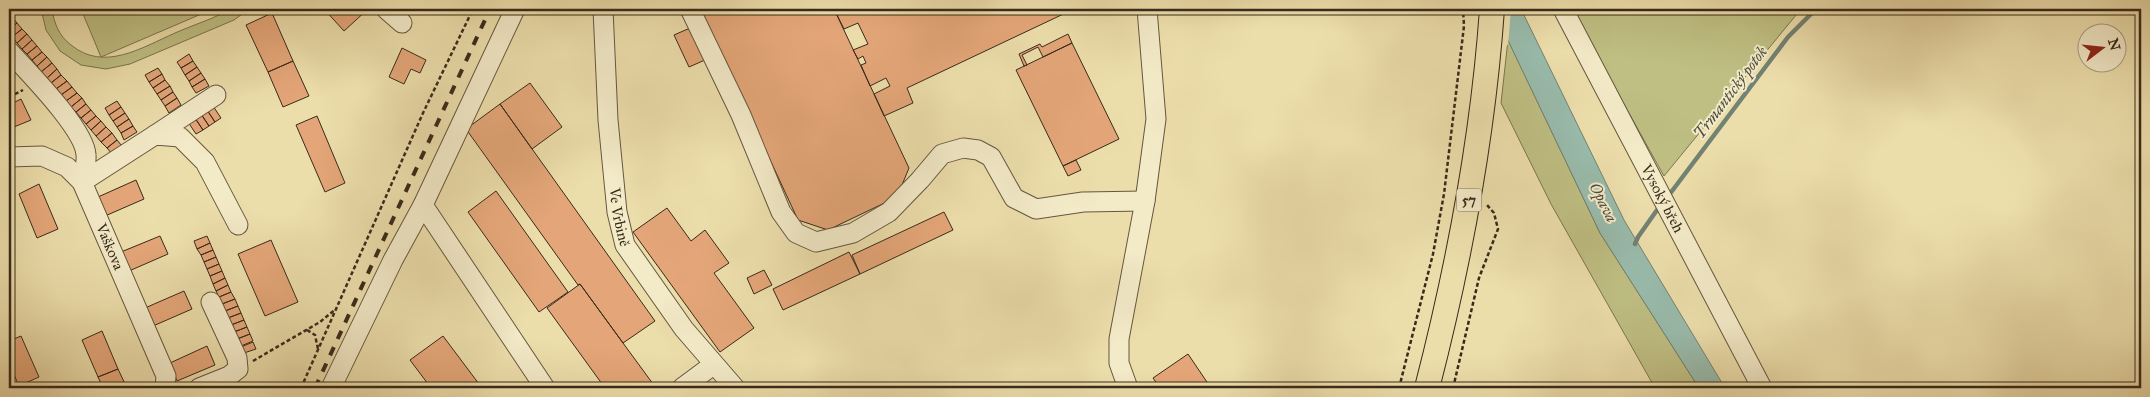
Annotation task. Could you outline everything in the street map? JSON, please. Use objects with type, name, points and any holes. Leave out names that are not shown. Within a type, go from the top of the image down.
[{"type":"main road","name":"57","points":[[1427,388],[1447,307],[1467,212],[1482,110],[1492,9]]},
{"type":"street","points":[[386,9],[402,23]]},
{"type":"street","points":[[331,388],[393,260],[423,205],[515,9]]},
{"type":"street","name":"Ve Vrbině","points":[[603,9],[608,120],[617,212],[625,245],[684,329],[734,388]]},
{"type":"street","points":[[690,9],[741,115],[781,212],[796,233],[816,242],[853,233],[890,212],[942,154],[963,148],[978,150],[991,157],[1014,198],[1036,209],[1083,202],[1145,201]]},
{"type":"street","points":[[1128,388],[1119,363],[1120,339],[1145,201],[1156,119],[1147,9]]},
{"type":"street","name":"Vysoký břeh","points":[[1563,9],[1762,388]]},
{"type":"street","points":[[9,51],[54,100],[80,137],[86,155],[82,182]]},
{"type":"street","points":[[82,182],[216,95]]},
{"type":"street","points":[[155,135],[180,137],[205,162],[238,225]]},
{"type":"street","name":"Vaškova","points":[[9,157],[42,156],[67,167],[82,182],[166,376],[165,388]]},
{"type":"street","points":[[423,205],[546,388]]},
{"type":"street","points":[[199,388],[229,376],[238,369],[237,358],[211,302]]},
{"type":"street","points":[[682,388],[713,365]]},
{"type":"path","points":[[301,388],[423,113],[474,9]]},
{"type":"path","points":[[1399,388],[1433,254],[1444,194],[1464,26],[1463,9]]},
{"type":"path","points":[[9,306],[13,316]]},
{"type":"path","points":[[238,369],[320,322],[339,306]]},
{"type":"path","points":[[307,330],[315,335],[319,350]]},
{"type":"green space","points":[[41,9],[52,9],[58,29],[63,38],[71,45],[84,53],[96,57],[109,57],[136,51],[231,9],[249,9],[234,20],[130,64],[106,69],[81,65],[60,51],[46,30]]},
{"type":"green space","points":[[81,9],[213,9],[101,57]]},
{"type":"green space","points":[[1571,9],[1801,9],[1664,176]]},
{"type":"green space","points":[[1508,40],[1600,233],[1699,388],[1655,388],[1551,204],[1501,103]]},
{"type":"water","name":"Opava","points":[[1493,9],[1521,9],[1624,220],[1725,388],[1699,388],[1600,233]]},
{"type":"pier","points":[[1491,9],[1511,9],[1508,46]]},
{"type":"building","points":[[324,9],[368,9],[344,31]]},
{"type":"building","points":[[700,9],[834,9],[909,168],[897,197],[828,230],[798,220]]},
{"type":"building","points":[[834,9],[1074,9],[907,88],[913,103],[884,116],[874,94],[890,86],[886,78],[870,86],[861,65],[866,63],[863,56],[858,59],[853,50],[868,44],[858,23],[844,29]]},
{"type":"building","points":[[272,13],[293,61],[268,72],[246,25]]},
{"type":"building","points":[[12,17],[17,23],[9,30],[9,20]]},
{"type":"building","points":[[17,23],[22,29],[12,37],[9,30]]},
{"type":"building","points":[[690,28],[705,60],[689,67],[674,35]]},
{"type":"building","points":[[22,29],[27,34],[17,43],[12,37]]},
{"type":"building","points":[[27,34],[32,40],[22,49],[17,43]]},
{"type":"building","points":[[1068,34],[1072,43],[1043,57],[1038,47],[1022,55],[1027,65],[1024,66],[1019,54],[1040,44],[1042,47]]},
{"type":"building","points":[[32,40],[37,46],[27,54],[22,49]]},
{"type":"building","points":[[1072,43],[1119,139],[1063,166],[1016,70]]},
{"type":"building","points":[[37,46],[42,52],[32,60],[27,54]]},
{"type":"building","points":[[402,48],[426,60],[420,73],[411,69],[404,84],[389,77]]},
{"type":"building","points":[[42,52],[47,57],[37,66],[32,60]]},
{"type":"building","points":[[189,54],[193,61],[181,68],[177,62]]},
{"type":"building","points":[[47,57],[52,63],[41,72],[37,66]]},
{"type":"building","points":[[193,61],[197,67],[185,75],[181,68]]},
{"type":"building","points":[[293,61],[309,96],[283,107],[268,72]]},
{"type":"building","points":[[52,63],[57,69],[47,78],[41,72]]},
{"type":"building","points":[[197,67],[201,73],[189,81],[185,75]]},
{"type":"building","points":[[158,68],[162,74],[149,82],[145,75]]},
{"type":"building","points":[[57,69],[61,75],[51,83],[47,78]]},
{"type":"building","points":[[201,73],[205,79],[192,87],[189,81]]},
{"type":"building","points":[[162,74],[165,80],[153,88],[149,82]]},
{"type":"building","points":[[61,75],[67,81],[56,89],[51,83]]},
{"type":"building","points":[[205,79],[209,86],[196,93],[192,87]]},
{"type":"building","points":[[165,80],[170,86],[157,94],[153,88]]},
{"type":"building","points":[[67,81],[72,87],[61,95],[56,89]]},
{"type":"building","points":[[530,83],[562,127],[532,149],[500,104]]},
{"type":"building","points":[[170,86],[173,92],[161,100],[157,94]]},
{"type":"building","points":[[72,87],[77,93],[66,101],[61,95]]},
{"type":"building","points":[[173,92],[177,98],[165,106],[161,100]]},
{"type":"building","points":[[77,93],[82,98],[71,107],[66,101]]},
{"type":"building","points":[[82,98],[86,104],[76,112],[71,107]]},
{"type":"building","points":[[177,98],[181,105],[169,113],[165,106]]},
{"type":"building","points":[[21,99],[31,120],[9,129],[9,105]]},
{"type":"building","points":[[117,101],[121,107],[109,115],[105,108]]},
{"type":"building","points":[[86,104],[91,110],[81,118],[76,112]]},
{"type":"building","points":[[500,104],[655,321],[623,343],[580,284],[578,285],[466,129]]},
{"type":"building","points":[[213,106],[221,118],[215,122],[207,110]]},
{"type":"building","points":[[121,107],[125,113],[113,121],[109,115]]},
{"type":"building","points":[[91,110],[96,116],[86,124],[81,118]]},
{"type":"building","points":[[207,110],[215,122],[209,126],[201,114]]},
{"type":"building","points":[[125,113],[129,119],[117,127],[113,121]]},
{"type":"building","points":[[201,114],[209,126],[203,130],[195,118]]},
{"type":"building","points":[[96,116],[101,121],[91,130],[86,124]]},
{"type":"building","points":[[317,116],[345,183],[325,192],[296,125]]},
{"type":"building","points":[[195,118],[203,130],[196,134],[188,122]]},
{"type":"building","points":[[129,119],[133,126],[121,133],[117,127]]},
{"type":"building","points":[[101,121],[106,127],[96,136],[91,130]]},
{"type":"building","points":[[133,126],[137,132],[124,140],[121,133]]},
{"type":"building","points":[[106,127],[112,133],[101,142],[96,136]]},
{"type":"building","points":[[112,133],[117,140],[107,148],[101,142]]},
{"type":"building","points":[[117,140],[122,146],[112,154],[107,148]]},
{"type":"building","points":[[1076,160],[1081,170],[1068,176],[1063,166]]},
{"type":"building","points":[[136,180],[144,199],[105,216],[98,197]]},
{"type":"building","points":[[39,184],[58,229],[37,238],[19,194]]},
{"type":"building","points":[[496,191],[568,292],[539,312],[468,212]]},
{"type":"building","points":[[667,208],[691,241],[705,230],[729,263],[714,273],[754,328],[720,352],[633,232]]},
{"type":"building","points":[[944,212],[953,230],[860,274],[852,255]]},
{"type":"building","points":[[160,236],[168,254],[129,271],[121,252]]},
{"type":"building","points":[[207,236],[210,243],[197,249],[194,241]]},
{"type":"building","points":[[271,240],[298,302],[265,316],[238,254]]},
{"type":"building","points":[[210,243],[213,250],[201,255],[197,249]]},
{"type":"building","points":[[213,250],[216,257],[204,262],[201,255]]},
{"type":"building","points":[[849,252],[860,274],[783,310],[773,289]]},
{"type":"building","points":[[216,257],[219,264],[207,269],[204,262]]},
{"type":"building","points":[[219,264],[222,271],[210,276],[207,269]]},
{"type":"building","points":[[764,270],[772,285],[754,294],[747,278]]},
{"type":"building","points":[[222,271],[225,278],[213,284],[210,276]]},
{"type":"building","points":[[225,278],[228,285],[216,291],[213,284]]},
{"type":"building","points":[[580,284],[656,388],[605,388],[547,308]]},
{"type":"building","points":[[228,285],[231,292],[219,297],[216,291]]},
{"type":"building","points":[[184,291],[192,309],[153,326],[145,308]]},
{"type":"building","points":[[231,292],[235,299],[222,304],[219,297]]},
{"type":"building","points":[[235,299],[238,306],[225,311],[222,304]]},
{"type":"building","points":[[238,306],[241,313],[228,318],[225,311]]},
{"type":"building","points":[[241,313],[244,320],[231,325],[228,318]]},
{"type":"building","points":[[244,320],[247,327],[234,332],[231,325]]},
{"type":"building","points":[[247,327],[250,334],[237,339],[234,332]]},
{"type":"building","points":[[102,331],[118,369],[98,377],[82,340]]},
{"type":"building","points":[[250,334],[253,341],[241,346],[237,339]]},
{"type":"building","points":[[21,336],[39,377],[19,386],[9,363],[9,341]]},
{"type":"building","points":[[443,336],[482,388],[431,388],[410,360]]},
{"type":"building","points":[[253,342],[256,349],[244,353],[241,347]]},
{"type":"building","points":[[207,346],[215,365],[177,381],[170,363]]},
{"type":"building","points":[[1188,354],[1211,388],[1160,388],[1153,378]]},
{"type":"building","points":[[118,369],[127,388],[103,388],[98,377]]},
{"type":"waterway","name":"Trmantický potok","points":[[1669,195],[1788,37],[1816,9]]},
{"type":"waterway","name":"Trmantický potok","points":[[1635,244],[1657,210]]},
{"type":"railway","points":[[315,388],[490,9]]}]
